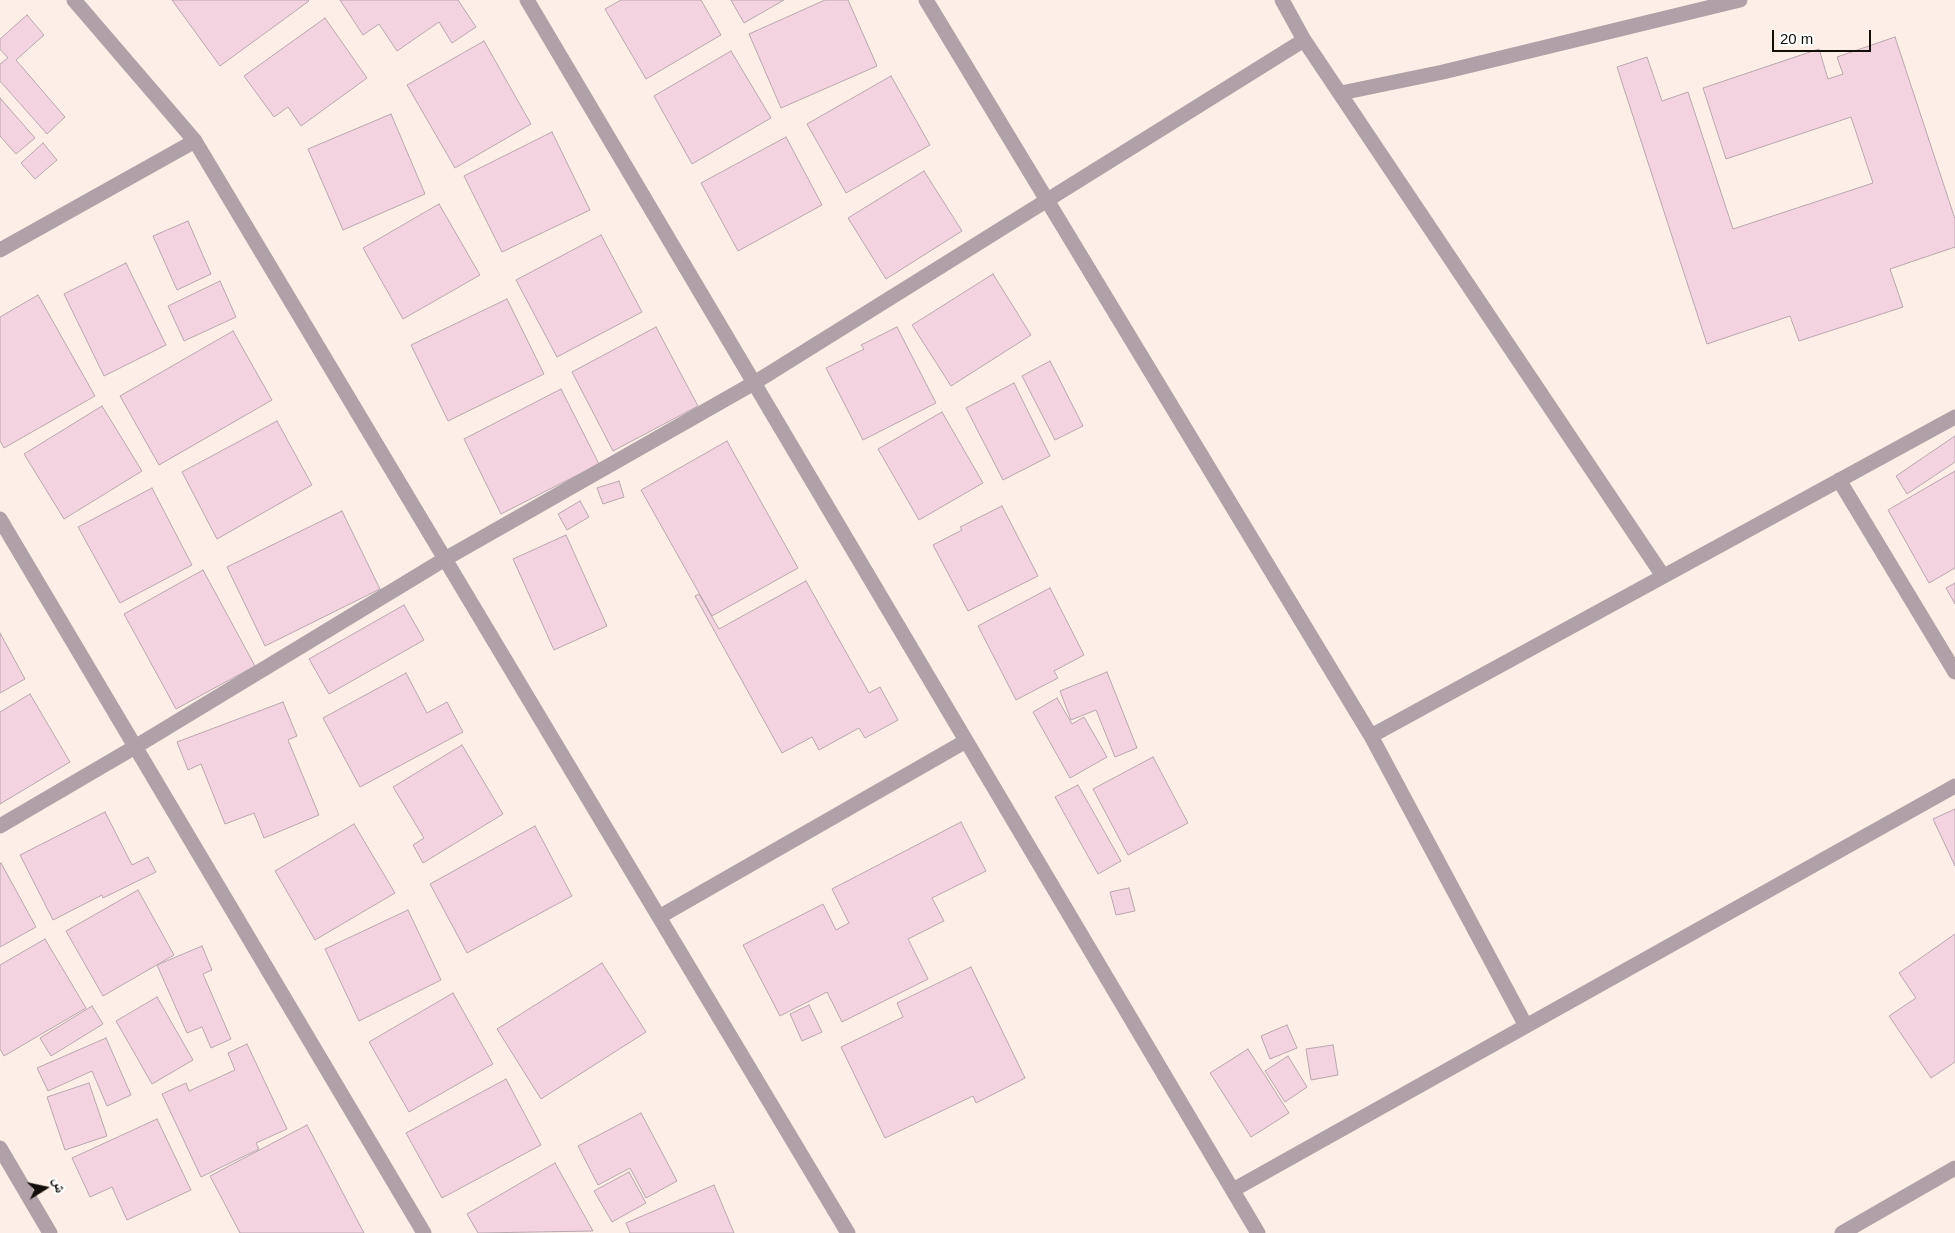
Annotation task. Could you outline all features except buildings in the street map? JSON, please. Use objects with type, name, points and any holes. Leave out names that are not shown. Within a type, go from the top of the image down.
[{"type":"street","points":[[74,0],[195,141],[848,1233]]},
{"type":"street","points":[[527,0],[1258,1233]]},
{"type":"street","points":[[926,0],[1371,736],[1526,1026]]},
{"type":"street","points":[[1282,0],[1304,40],[1664,576]]},
{"type":"street","points":[[1341,93],[1444,72],[1704,4],[1740,0]]},
{"type":"street","points":[[0,826],[135,747],[445,559],[754,384],[1046,199],[1304,40]]},
{"type":"street","points":[[0,250],[195,141]]},
{"type":"street","points":[[1371,736],[1955,417]]},
{"type":"street","points":[[1839,480],[1955,672]]},
{"type":"street","points":[[0,519],[424,1233]]},
{"type":"street","points":[[659,917],[966,741]]},
{"type":"street","points":[[1233,1190],[1955,786]]},
{"type":"street","points":[[0,1148],[4,1165],[50,1233]]},
{"type":"street","points":[[1842,1233],[1955,1168]]}]
